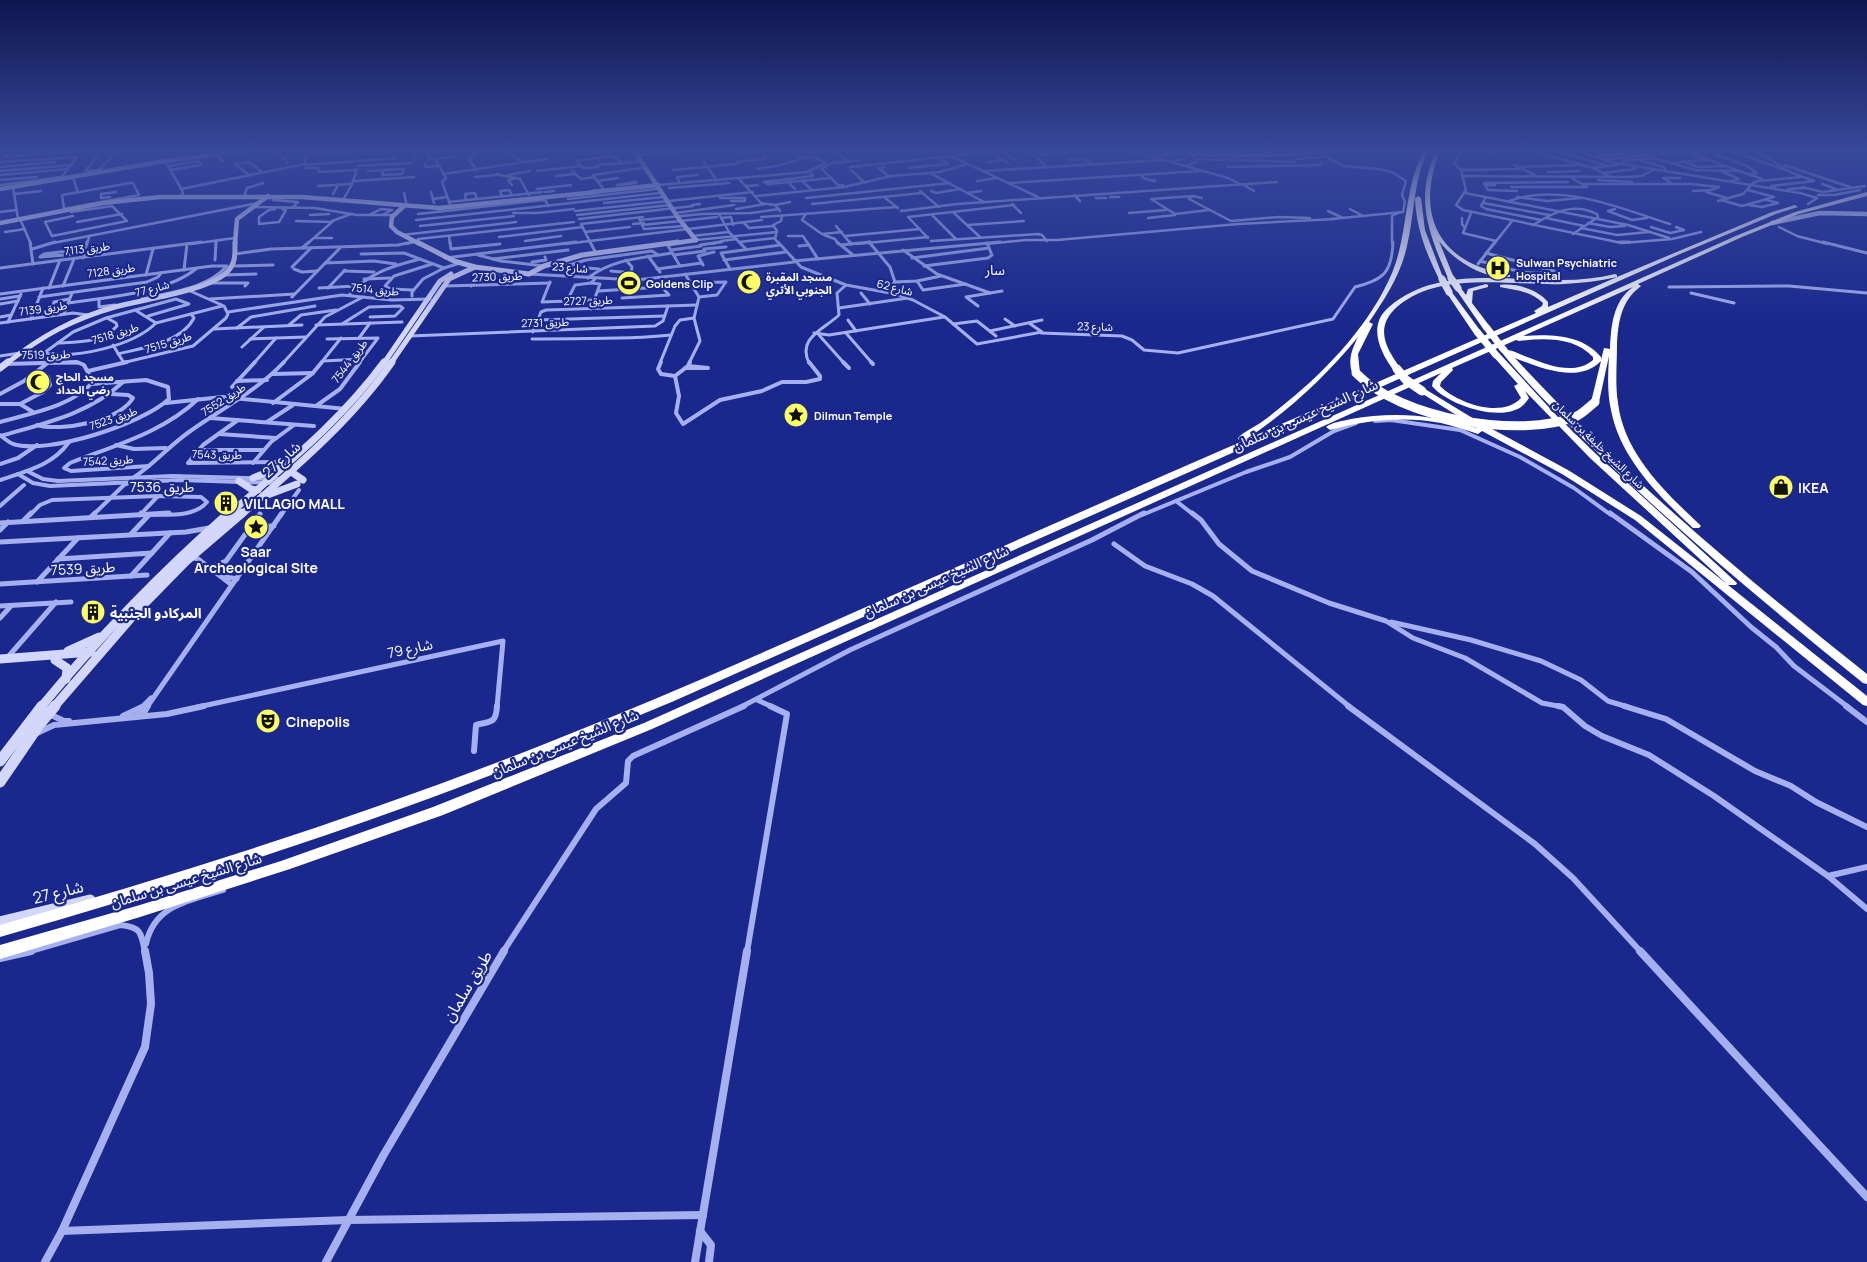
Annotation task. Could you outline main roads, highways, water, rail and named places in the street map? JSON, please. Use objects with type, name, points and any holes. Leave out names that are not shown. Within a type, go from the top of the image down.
[{"type":"highway","points":[[1411,208],[1403,249],[1394,275],[1353,356],[1356,374],[1382,394],[1413,408],[1447,417],[1487,424],[1526,425],[1558,422],[1582,414],[1595,402],[1610,339],[1614,330]]},
{"type":"highway","points":[[1415,208],[1421,225]]},
{"type":"highway","name":"شارع الشيخ خليفة بن سلمان","points":[[1420,208],[1425,242],[1449,292],[1478,333],[1502,348],[1512,373],[1593,456],[1686,543],[1867,694]]},
{"type":"highway","name":"شارع الشيخ خليفة بن سلمان","points":[[1427,208],[1437,248],[1451,278],[1502,348],[1558,409],[1615,464],[1726,563],[1867,680]]},
{"type":"highway","name":"شارع الشيخ عيسى بن سلمان","points":[[0,932],[124,895],[400,804],[545,749],[670,698],[1678,253],[1774,213],[1793,208]]},
{"type":"highway","name":"شارع الشيخ عيسى بن سلمان","points":[[0,952],[140,911],[285,865],[438,811],[648,726],[1459,362],[1502,348],[1670,268],[1776,225],[1797,213],[1816,208]]},
{"type":"highway","points":[[1432,226],[1446,248],[1472,266],[1498,274],[1526,279],[1574,281]]},
{"type":"highway","points":[[1678,253],[1615,276],[1574,281],[1463,282],[1434,286],[1407,295],[1383,316],[1380,325],[1382,348],[1406,380],[1422,391],[1468,419],[1565,472],[1653,530],[1867,702]]},
{"type":"highway","points":[[1670,268],[1634,288],[1624,298],[1616,315],[1612,384],[1615,412],[1622,435],[1633,454],[1669,501],[1800,624]]},
{"type":"highway","points":[[1469,304],[1470,290],[1484,286],[1518,289],[1543,299],[1546,303],[1545,307],[1520,320],[1515,325]]},
{"type":"highway","points":[[1163,479],[1239,440],[1273,419],[1331,365],[1378,304]]},
{"type":"highway","points":[[1540,337],[1576,343],[1593,351],[1597,357],[1590,367],[1581,369],[1552,367],[1524,360],[1502,348],[1540,337]]},
{"type":"highway","points":[[1459,362],[1437,381],[1436,386],[1446,397],[1468,406],[1496,409],[1517,406],[1523,403],[1525,398],[1523,391],[1512,373]]},
{"type":"highway","points":[[1264,450],[1357,420],[1388,416],[1413,416],[1442,420],[1478,431],[1565,472]]},
{"type":"place","name":"Sulwan Psychiatric Hospital","points":[[1498,268]]},
{"type":"place","name":"مسجد المقبرة الجنوبي الأثري","points":[[749,282]]},
{"type":"place","name":"Goldens Clip","points":[[629,283]]},
{"type":"place","name":"مسجد الحاج رضي الحداد","points":[[38,382]]},
{"type":"place","name":"Dilmun Temple","points":[[796,415]]},
{"type":"place","name":"IKEA","points":[[1781,487]]},
{"type":"place","name":"VILLAGIO MALL","points":[[226,503]]},
{"type":"place","name":"Saar Archeological Site","points":[[256,527]]},
{"type":"place","name":"المركادو الجنبية","points":[[93,612]]},
{"type":"place","name":"Cinepolis","points":[[268,721]]},
{"type":"district","name":"سار","points":[[995,269]]}]
